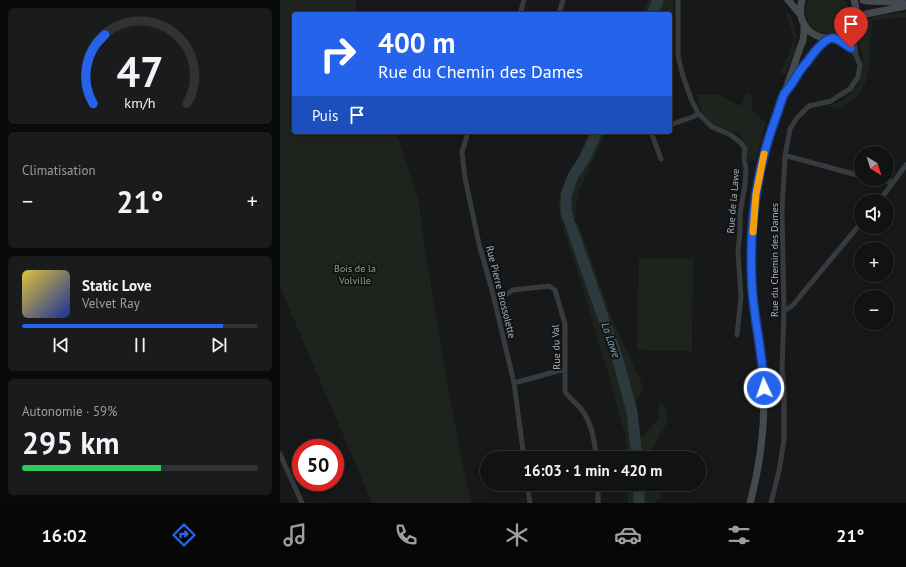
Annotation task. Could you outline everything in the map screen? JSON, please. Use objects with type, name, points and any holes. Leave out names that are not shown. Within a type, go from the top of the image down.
[{"type":"main road","points":[[788,0],[800,14]]},
{"type":"main road","points":[[750,503],[759,462],[764,412],[763,377],[752,288],[751,264],[756,194],[765,150],[803,40],[804,25],[800,14],[802,0]]},
{"type":"main road","points":[[804,25],[812,34],[822,38],[841,36],[853,23],[856,15],[854,0]]},
{"type":"main road","points":[[863,0],[876,2],[901,2],[906,5]]},
{"type":"main road","points":[[853,23],[866,14],[906,5]]},
{"type":"main road","points":[[784,94],[816,50],[831,38]]},
{"type":"street","points":[[521,12],[524,0]]},
{"type":"street","points":[[560,12],[563,0]]},
{"type":"street","name":"Rue de la Lawe","points":[[678,0],[678,56],[684,80],[691,99],[698,114],[712,127],[731,135],[741,143],[745,149],[745,184],[740,214],[738,252],[740,297],[737,335]]},
{"type":"street","name":"Rue du Chemin des Dames","points":[[771,503],[779,471],[784,440],[784,387],[782,370],[784,311],[782,210],[785,156],[790,129],[797,118],[809,106],[831,101],[850,89],[858,77],[860,65],[856,54],[853,23]]},
{"type":"street","points":[[831,38],[840,41],[851,48],[856,54]]},
{"type":"street","points":[[672,124],[698,114]]},
{"type":"street","name":"Rue Pierre Brossolette","points":[[467,134],[462,152],[465,178],[480,248],[492,290],[514,383],[523,451]]},
{"type":"street","points":[[652,134],[661,159]]},
{"type":"street","points":[[785,156],[854,174]]},
{"type":"street","points":[[894,181],[906,165]]},
{"type":"street","points":[[784,311],[792,306],[854,231]]},
{"type":"street","name":"Rue du Val","points":[[507,294],[513,290],[549,286],[555,290],[565,324],[565,391],[567,396],[581,409],[587,418],[593,435],[595,451]]},
{"type":"street","points":[[514,383],[566,369]]},
{"type":"street","points":[[280,454],[302,503]]},
{"type":"street","points":[[528,491],[530,503]]},
{"type":"street","points":[[598,491],[598,503]]},
{"type":"green space","name":"Bois de la Volville","points":[[280,0],[356,0],[356,12],[292,12],[292,134],[397,134],[419,202],[425,250],[445,371],[471,503],[372,503],[280,287]]},
{"type":"green space","points":[[649,0],[673,0],[672,18],[672,12],[643,12]]},
{"type":"green space","points":[[810,0],[845,0],[849,10],[847,21],[841,29],[834,33],[826,33],[818,30],[811,25],[807,18],[806,9]]},
{"type":"green space","points":[[785,10],[792,18],[796,36],[795,50],[785,74],[780,73],[788,57],[794,37]]},
{"type":"green space","points":[[906,12],[906,17],[873,20],[870,37],[868,73],[862,89],[856,97],[841,108],[825,106],[834,104],[849,95],[855,89],[859,81],[863,64],[857,37],[859,25],[872,17]]},
{"type":"green space","points":[[746,93],[752,94],[752,111],[766,122],[756,160],[748,162],[746,147],[743,139],[732,131],[713,125],[702,112],[696,95],[717,94],[741,106]]},
{"type":"green space","points":[[588,134],[605,134],[580,189],[575,211],[576,217],[561,221],[558,204]]},
{"type":"green space","points":[[578,223],[612,319],[644,388],[634,405],[636,428],[641,436],[645,434],[658,420],[659,404],[665,405],[668,422],[660,434],[652,451],[626,451],[625,432],[576,266],[562,227]]},
{"type":"green space","points":[[639,258],[693,259],[692,351],[637,350]]},
{"type":"green space","points":[[628,491],[660,491],[662,497],[655,503],[628,503]]},
{"type":"waterway","name":"La Lawe","points":[[653,12],[658,0]]},
{"type":"waterway","name":"La Lawe","points":[[569,221],[566,212],[566,195],[573,176],[585,158],[596,134]]},
{"type":"waterway","name":"La Lawe","points":[[571,226],[618,360],[632,412],[636,451]]},
{"type":"waterway","name":"La Lawe","points":[[639,491],[639,503]]},
{"type":"slow traffic","points":[[753,232],[756,194],[764,154]]},
{"type":"route","points":[[764,388],[752,288],[751,264],[756,194],[765,150],[784,94],[816,50],[828,39],[834,38],[851,48]]}]
